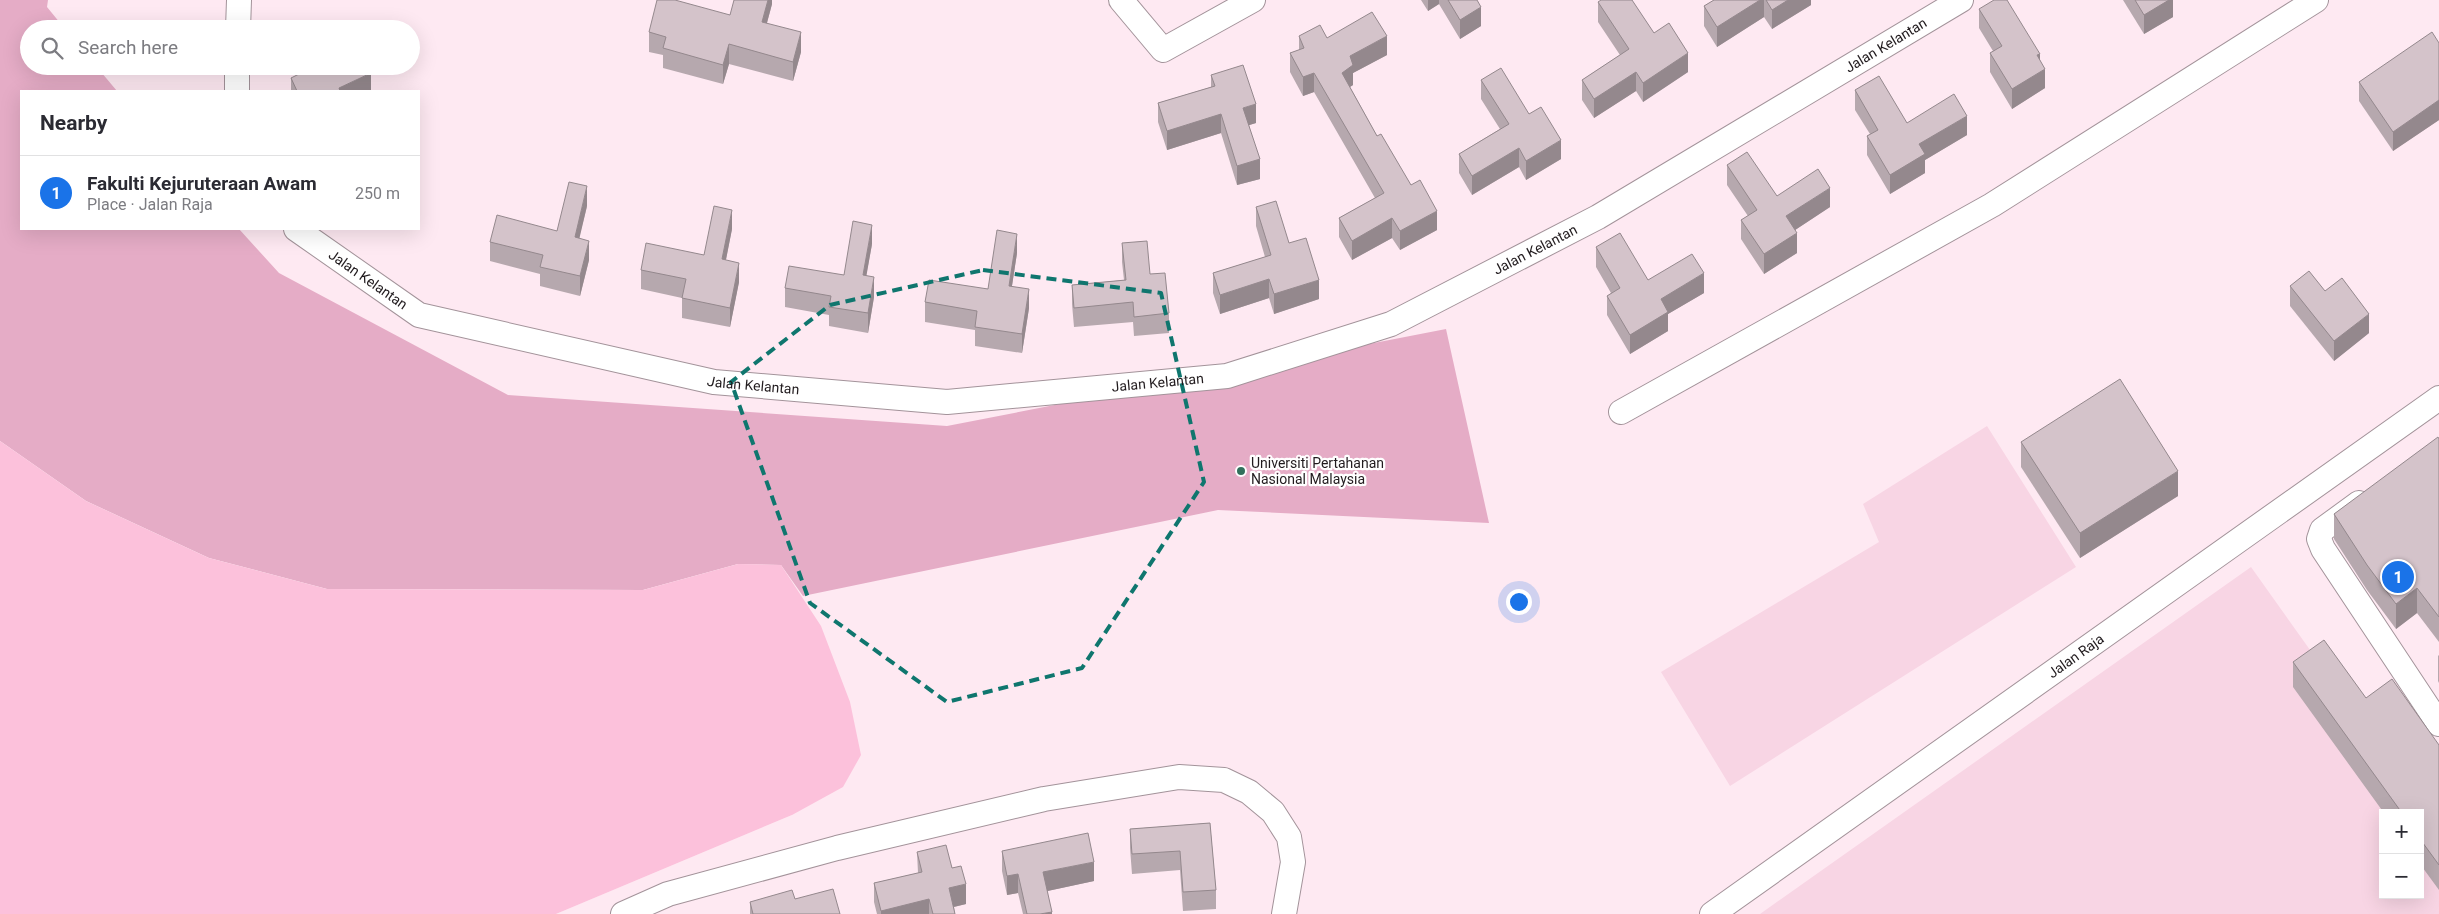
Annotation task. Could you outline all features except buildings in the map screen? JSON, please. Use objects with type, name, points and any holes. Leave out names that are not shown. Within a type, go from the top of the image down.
[{"type":"street","points":[[238,20],[239,0]]},
{"type":"street","points":[[1121,0],[1162,50],[1253,0]]},
{"type":"street","name":"Jalan Kelantan","points":[[297,230],[419,315],[714,382],[947,402],[1227,376],[1399,320],[1598,217],[1961,0]]},
{"type":"street","points":[[1622,412],[1992,205],[2316,0]]},
{"type":"street","points":[[237,75],[237,90]]},
{"type":"street","name":"Jalan Raja","points":[[1712,914],[2439,398]]},
{"type":"street","points":[[2377,490],[2322,530],[2319,539],[2323,549],[2439,724]]},
{"type":"street","points":[[623,914],[668,894],[837,848],[1044,799],[1179,777],[1224,780],[1249,792],[1273,812],[1289,837],[1293,862],[1284,914]]},
{"type":"highlighted area","points":[[983,270],[1161,293],[1204,482],[1082,668],[947,702],[810,603],[731,382],[830,305]]},
{"type":"shaded area","name":"Universiti Pertahanan Nasional Malaysia","points":[[0,0],[2439,0],[2439,914],[556,914],[792,815],[738,564],[0,441]]},
{"type":"shaded area","points":[[0,0],[48,0],[47,7],[58,20],[20,20],[20,75],[104,75],[116,90],[20,90],[20,230],[240,230],[279,273],[508,395],[947,426],[1446,329],[1489,523],[1218,510],[803,596],[781,565],[738,564],[643,590],[327,589],[209,558],[86,501],[0,441]]},
{"type":"shaded area","points":[[1987,426],[2076,567],[1730,786],[1661,672],[1879,542],[1863,504]]},
{"type":"shaded area","points":[[0,441],[86,501],[209,558],[327,589],[643,590],[738,564],[781,565],[821,626],[850,702],[861,755],[843,787],[792,815],[556,914],[0,914]]},
{"type":"shaded area","points":[[2251,567],[2423,809],[2379,809],[2379,899],[2424,899],[2424,810],[2439,831],[2439,914],[1760,914]]},
{"type":"place","name":"Universiti Pertahanan Nasional Malaysia","points":[[1241,471]]},
{"type":"place","name":"Fakulti Kejuruteraan Awam","points":[[2398,577]]}]
